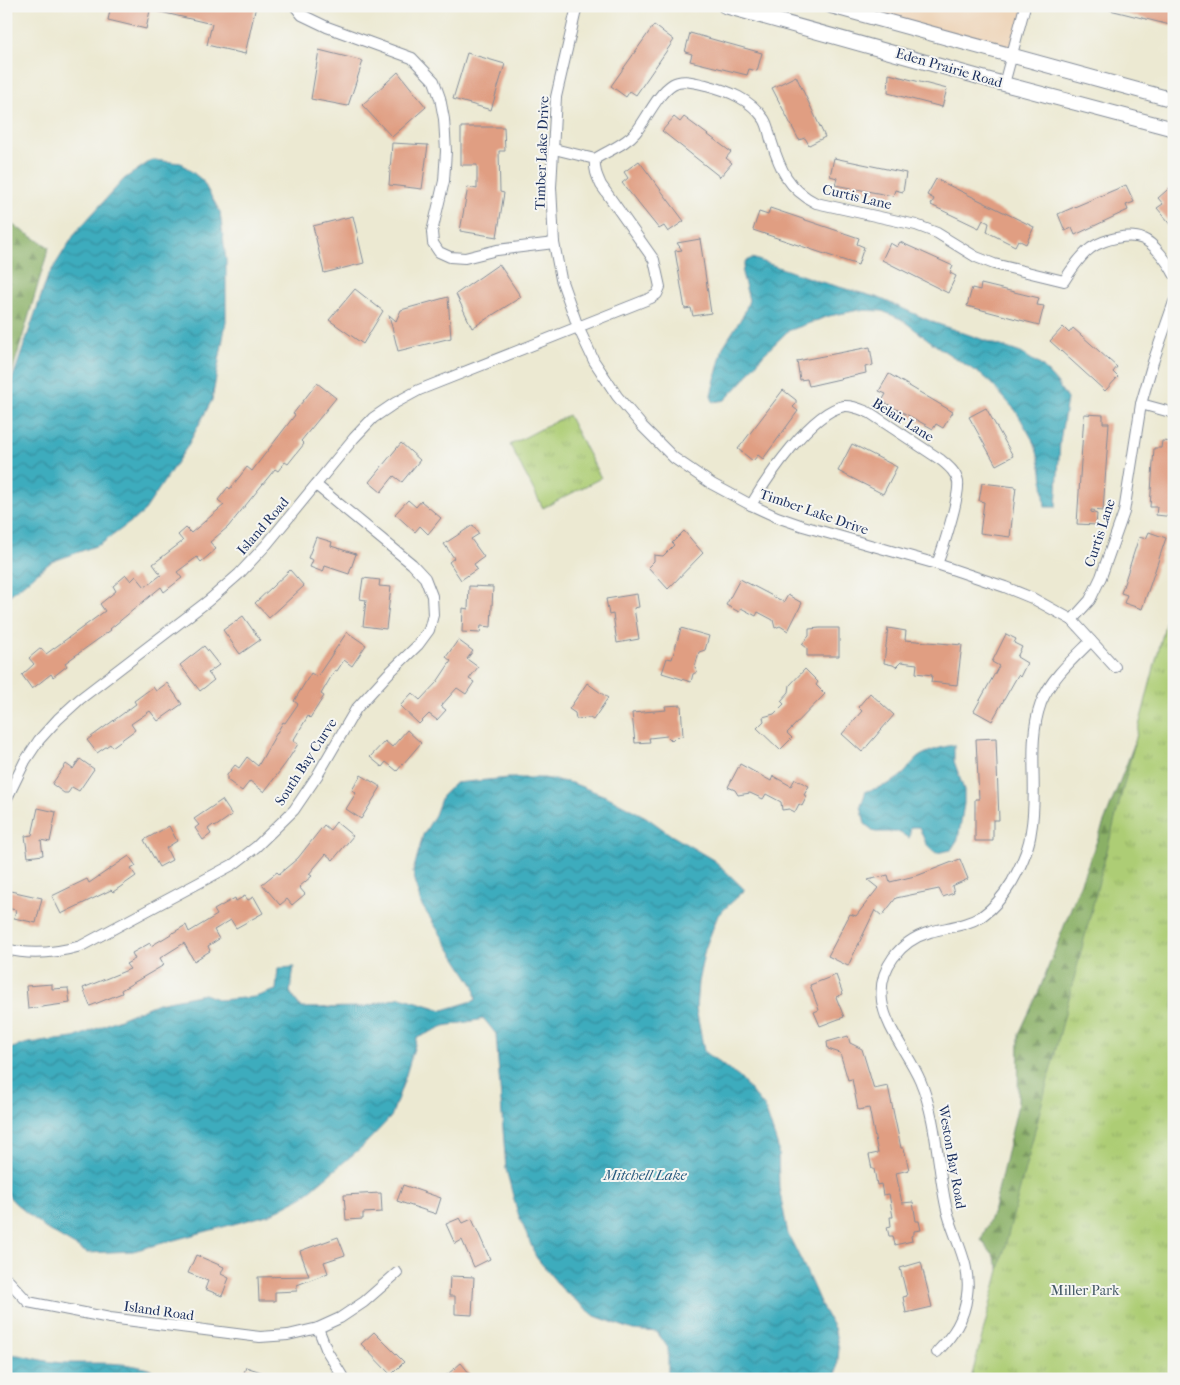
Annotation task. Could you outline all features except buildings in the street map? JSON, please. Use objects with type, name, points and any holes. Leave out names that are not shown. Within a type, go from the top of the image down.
[{"type":"main road","name":"Eden Prairie Road","points":[[724,6],[1004,84],[1174,128]]},
{"type":"main road","name":"Eden Prairie Road","points":[[831,6],[1174,100]]},
{"type":"street","points":[[295,6],[302,15],[327,27],[412,58],[434,81],[444,118],[446,151],[444,181],[432,232],[433,243],[439,252],[465,258],[497,250],[554,243]]},
{"type":"street","name":"Timber Lake Drive","points":[[577,6],[556,97],[552,187],[554,243],[561,279],[578,327],[594,361],[617,396],[643,427],[674,458],[712,484],[750,505],[803,526],[937,564],[1032,598],[1072,620],[1115,667]]},
{"type":"street","points":[[1004,84],[1025,6]]},
{"type":"street","name":"Curtis Lane","points":[[595,159],[622,144],[635,133],[665,91],[673,84],[682,80],[690,81],[740,96],[756,108],[765,120],[783,173],[794,188],[804,197],[816,203],[916,225],[937,233],[976,257],[994,264],[1064,281],[1070,271],[1090,249],[1100,243],[1134,237],[1144,239],[1150,243],[1174,274]]},
{"type":"street","points":[[554,149],[595,159]]},
{"type":"street","name":"Island Road","points":[[6,800],[25,760],[39,740],[58,719],[80,699],[208,601],[239,574],[267,544],[372,418],[419,390],[657,294],[660,287],[654,260],[601,185],[594,166],[595,159]]},
{"type":"street","name":"Curtis Lane","points":[[1072,620],[1090,600],[1101,577],[1124,512],[1141,404],[1153,362],[1174,302]]},
{"type":"street","points":[[1141,404],[1174,413]]},
{"type":"street","name":"Belair Lane","points":[[750,505],[799,438],[814,423],[844,406],[858,408],[870,413],[941,460],[952,469],[958,480],[957,494],[937,564]]},
{"type":"street","name":"South Bay Curve","points":[[6,949],[34,954],[59,952],[81,946],[234,864],[256,847],[294,810],[317,776],[356,709],[418,645],[429,630],[433,615],[432,596],[425,578],[412,564],[316,485]]},
{"type":"street","name":"Weston Bay Road","points":[[937,1352],[953,1336],[963,1316],[968,1293],[967,1270],[946,1206],[929,1104],[919,1078],[888,1022],[882,1003],[881,984],[887,966],[898,951],[912,939],[930,932],[969,923],[982,916],[1001,899],[1015,876],[1025,854],[1031,832],[1034,808],[1033,746],[1035,723],[1042,701],[1053,682],[1068,664],[1091,642]]},
{"type":"street","name":"Island Road","points":[[6,1278],[28,1302],[110,1318],[260,1337],[288,1335],[318,1328],[340,1318],[364,1302],[398,1273]]},
{"type":"street","points":[[318,1328],[327,1351],[344,1379]]},
{"type":"shaded area","points":[[6,6],[16,6],[6,43]]},
{"type":"shaded area","points":[[829,6],[1025,6],[1012,56]]},
{"type":"green space","points":[[6,221],[49,247],[6,393]]},
{"type":"green space","points":[[568,415],[601,478],[543,508],[510,445]]},
{"type":"green space","name":"Miller Park","points":[[1174,590],[1174,1379],[971,1379]]},
{"type":"green space","points":[[1147,711],[1003,1277],[993,1255],[981,1240],[994,1209],[1018,1104],[1019,1034],[1039,991]]},
{"type":"water","points":[[152,160],[181,163],[202,180],[220,212],[226,260],[226,322],[212,400],[187,447],[143,513],[101,544],[51,562],[6,598],[6,436],[12,423],[9,389],[48,276],[76,232],[124,179]]},
{"type":"water","points":[[752,258],[821,282],[879,298],[935,323],[1021,353],[1042,366],[1057,383],[1067,399],[1060,441],[1056,507],[1045,507],[1042,471],[1035,444],[1016,411],[986,378],[938,347],[901,319],[882,311],[859,310],[829,316],[788,331],[763,355],[725,400],[713,402],[711,395],[723,347],[744,314],[749,300],[742,273],[745,262]]},
{"type":"water","points":[[954,745],[954,761],[964,790],[964,804],[958,839],[951,850],[936,853],[926,844],[919,827],[911,827],[909,838],[898,832],[875,832],[865,824],[861,806],[866,791],[894,781],[920,756]]},
{"type":"water","name":"Mitchell Lake","points":[[509,778],[544,778],[572,783],[608,797],[646,817],[671,835],[715,861],[745,890],[718,915],[705,949],[698,982],[696,1009],[704,1051],[740,1078],[765,1108],[778,1147],[779,1188],[788,1234],[822,1307],[834,1328],[839,1349],[836,1379],[668,1379],[668,1348],[657,1332],[633,1330],[595,1316],[562,1289],[536,1257],[517,1211],[506,1169],[496,1034],[484,1019],[444,1026],[417,1038],[391,1117],[363,1146],[305,1195],[271,1214],[133,1251],[87,1253],[46,1229],[6,1193],[6,1050],[28,1043],[74,1038],[158,1003],[204,994],[220,1000],[255,997],[276,990],[278,968],[294,967],[290,992],[301,1008],[363,1007],[401,997],[443,1010],[476,1000],[474,986],[421,904],[413,872],[423,835],[435,815],[442,796],[455,783]]},
{"type":"water","points":[[6,1354],[52,1362],[112,1363],[141,1367],[169,1379],[6,1379]]}]
